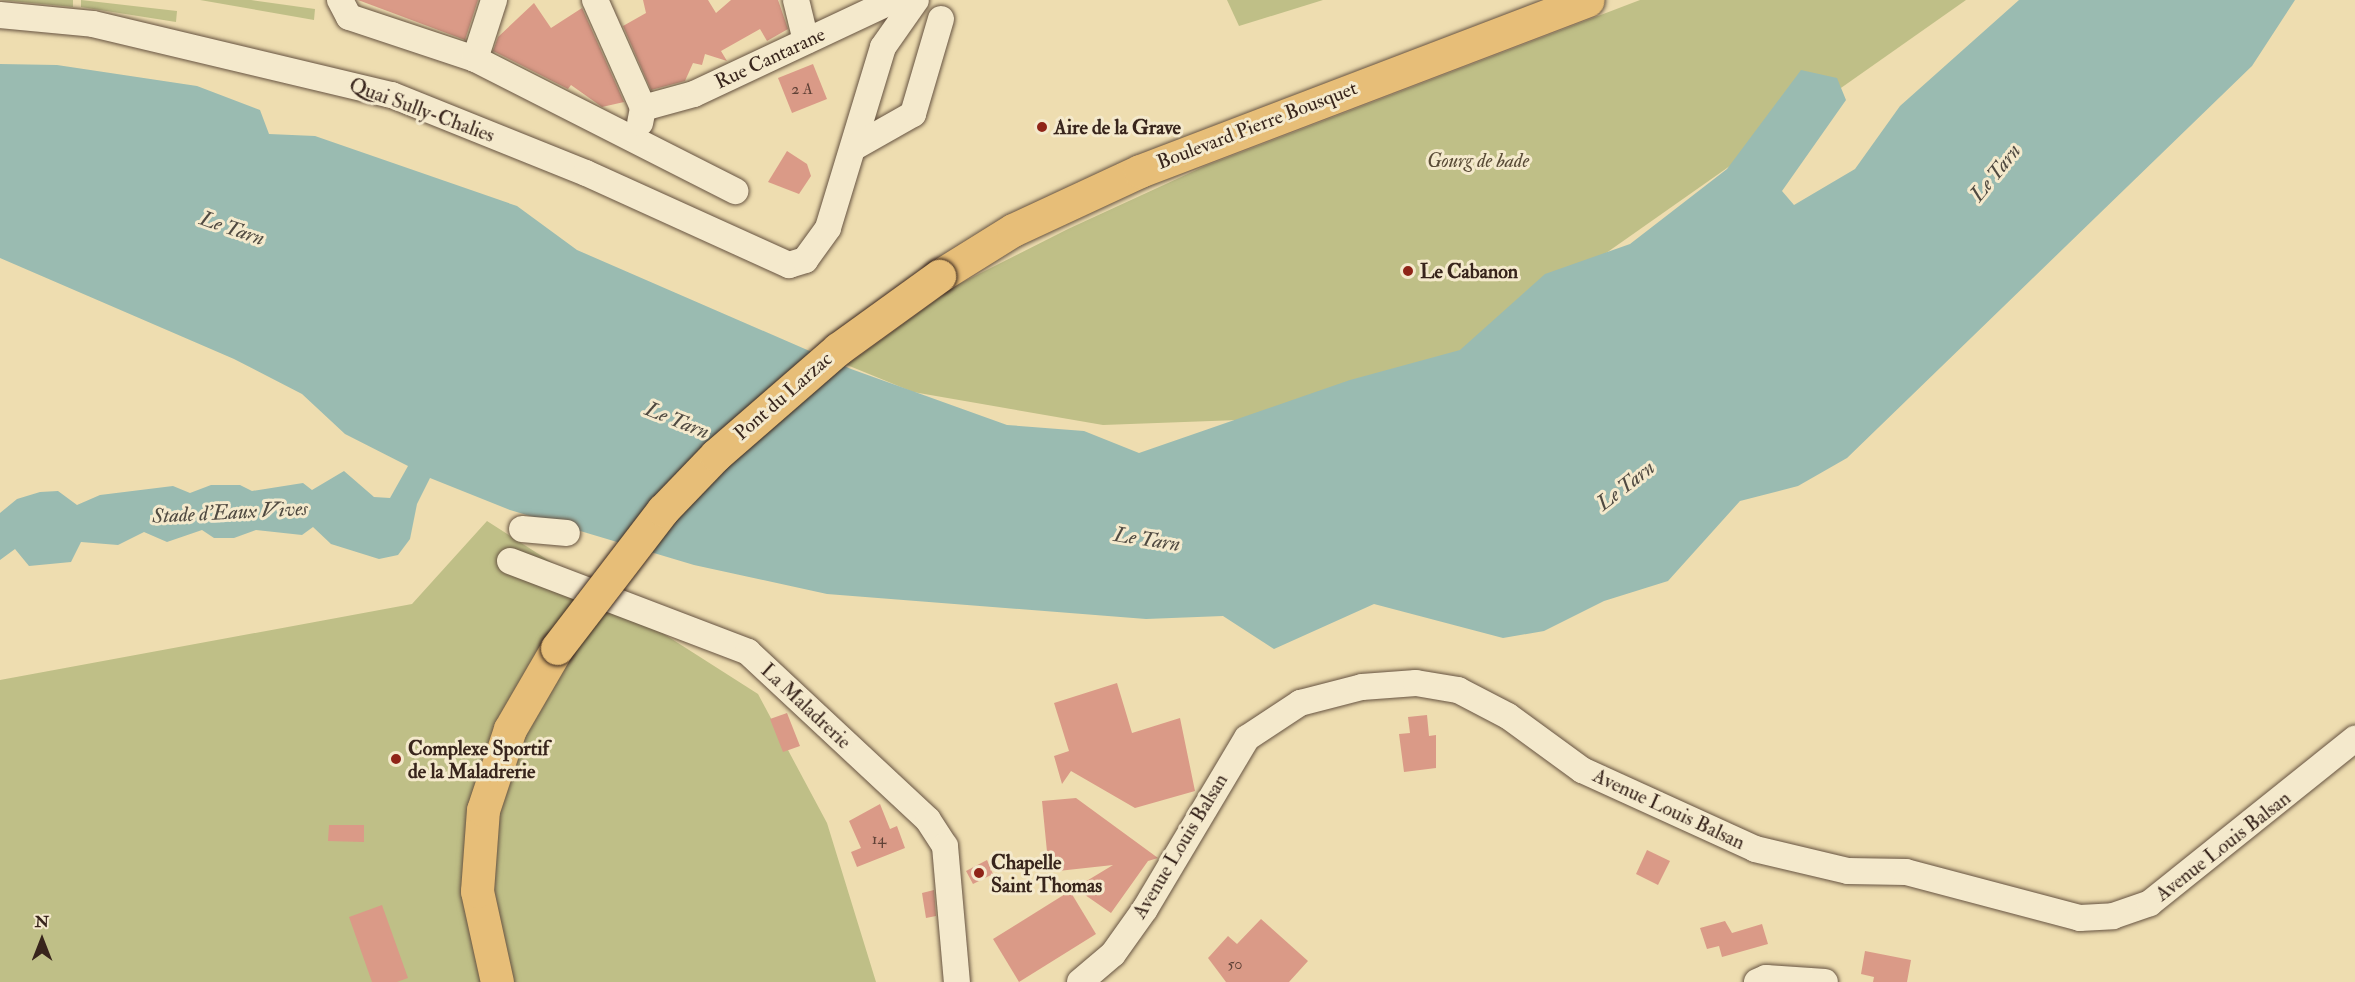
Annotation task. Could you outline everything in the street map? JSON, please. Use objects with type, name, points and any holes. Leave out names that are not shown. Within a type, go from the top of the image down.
[{"type":"main road","name":"Boulevard Pierre Bousquet","points":[[939,276],[1013,230],[1140,171],[1587,0]]},
{"type":"main road","name":"Pont du Larzac","points":[[497,982],[477,891],[483,810],[510,729],[557,648],[663,510],[716,455],[780,396],[939,276]]},
{"type":"street","points":[[475,59],[494,0]]},
{"type":"street","points":[[595,0],[643,108],[637,139]]},
{"type":"street","points":[[796,0],[806,40]]},
{"type":"street","name":"Rue Cantarane","points":[[643,108],[694,94],[894,0]]},
{"type":"street","points":[[853,148],[883,47],[916,0]]},
{"type":"street","points":[[345,8],[475,59],[637,139],[735,191]]},
{"type":"street","name":"Quai Sully-Chalies","points":[[0,15],[93,24],[392,95],[586,173],[789,265],[805,260],[828,228],[853,148]]},
{"type":"street","points":[[853,148],[913,114],[941,19]]},
{"type":"street","points":[[522,529],[567,533]]},
{"type":"street","name":"La Maladrerie","points":[[510,561],[748,651],[928,820],[945,846],[957,982]]},
{"type":"street","name":"Avenue Louis Balsan","points":[[1080,982],[1113,954],[1145,909],[1247,738],[1300,703],[1362,687],[1416,683],[1458,690],[1508,716],[1582,770],[1755,849],[1848,871],[1906,872],[2080,918],[2113,916],[2150,903],[2355,739]]},
{"type":"street","points":[[1757,982],[1766,978],[1825,982]]},
{"type":"green space","points":[[0,0],[73,0],[73,7]]},
{"type":"green space","points":[[81,0],[177,11],[176,22],[81,7]]},
{"type":"green space","points":[[200,0],[251,0],[315,9],[314,20]]},
{"type":"green space","points":[[1227,0],[1323,0],[1239,26]]},
{"type":"green space","name":"Gourg de bade","points":[[1640,0],[1966,0],[1444,367],[1265,419],[1103,425],[913,392],[847,365],[957,285],[1068,229],[1205,166]]},
{"type":"green space","name":"Complexe Sportif de la Maladrerie","points":[[487,521],[758,694],[827,823],[876,982],[0,982],[0,680],[412,604]]},
{"type":"water","points":[[2019,0],[2295,0],[2252,66],[1847,458],[1798,486],[1740,501],[1668,581],[1604,601],[1544,631],[1503,638],[1374,604],[1274,649],[1223,616],[1146,619],[827,594],[694,565],[510,510],[430,478],[417,504],[410,539],[398,555],[379,559],[331,544],[313,527],[302,535],[256,530],[234,538],[214,538],[202,530],[167,542],[144,532],[118,545],[81,542],[71,562],[29,566],[15,549],[0,560],[0,513],[17,499],[40,492],[58,491],[77,505],[100,495],[173,486],[190,493],[211,485],[240,485],[252,491],[303,483],[312,490],[344,471],[374,497],[390,498],[408,466],[345,434],[302,394],[234,359],[0,258],[0,64],[57,65],[197,86],[260,110],[269,134],[315,136],[517,206],[577,250],[851,369],[1007,425],[1084,431],[1139,453],[1350,380],[1460,350],[1545,274],[1630,244],[1727,169],[1801,70],[1837,78],[1846,100],[1782,191],[1794,205],[1855,169],[1900,106]]},
{"type":"building","points":[[358,0],[478,0],[465,40]]},
{"type":"building","points":[[643,0],[708,0],[716,13],[731,0],[778,0],[788,29],[767,41],[760,29],[721,51],[727,61],[705,54],[702,65],[693,63],[685,81],[651,90],[623,26],[646,13]]},
{"type":"building","points":[[534,3],[551,28],[582,8],[624,102],[602,107],[571,85],[568,89],[493,51],[498,37]]},
{"type":"building","points":[[813,64],[827,99],[792,113],[778,78]]},
{"type":"building","points":[[787,151],[807,164],[811,176],[799,194],[768,182]]},
{"type":"building","points":[[1117,683],[1132,733],[1180,718],[1195,791],[1135,808],[1071,771],[1062,784],[1054,756],[1069,751],[1054,703]]},
{"type":"building","points":[[787,713],[800,746],[783,752],[770,719]]},
{"type":"building","points":[[1427,715],[1429,736],[1436,735],[1436,768],[1404,772],[1399,734],[1410,733],[1408,717]]},
{"type":"building","points":[[1076,798],[1158,858],[1148,861],[1111,913],[1075,888],[1113,865],[1049,872],[1042,801]]},
{"type":"building","points":[[880,804],[890,829],[897,826],[905,848],[857,867],[851,852],[861,848],[849,821]]},
{"type":"building","points":[[329,825],[364,825],[364,842],[328,841]]},
{"type":"building","points":[[1647,850],[1670,861],[1658,885],[1636,874]]},
{"type":"building","name":"Chapelle Saint Thomas","points":[[987,860],[993,874],[973,884],[966,871]]},
{"type":"building","points":[[934,890],[936,916],[926,918],[922,893]]},
{"type":"building","points":[[1070,891],[1096,934],[1019,982],[993,939]]},
{"type":"building","points":[[382,905],[408,978],[397,982],[372,982],[349,917]]},
{"type":"building","points":[[1261,919],[1308,961],[1289,982],[1226,982],[1208,958],[1228,936],[1237,944]]},
{"type":"building","points":[[1725,921],[1732,933],[1762,924],[1768,944],[1722,957],[1719,946],[1707,949],[1700,928]]},
{"type":"building","points":[[1865,951],[1911,960],[1907,982],[1873,982],[1874,977],[1861,974]]},
{"type":"place","name":"Aire de la Grave","points":[[1042,127]]},
{"type":"place","name":"Le Cabanon","points":[[1408,271]]},
{"type":"place","name":"Complexe Sportif de la Maladrerie","points":[[396,759]]},
{"type":"place","name":"Chapelle Saint Thomas","points":[[979,873]]},
{"type":"water label","name":"Le Tarn","points":[[1996,173]]},
{"type":"water label","name":"Le Tarn","points":[[232,229]]},
{"type":"water label","name":"Le Tarn","points":[[677,421]]},
{"type":"water label","name":"Le Tarn","points":[[1626,486]]},
{"type":"water label","name":"Stade d'Eaux Vives","points":[[230,513]]},
{"type":"water label","name":"Le Tarn","points":[[1147,540]]}]
